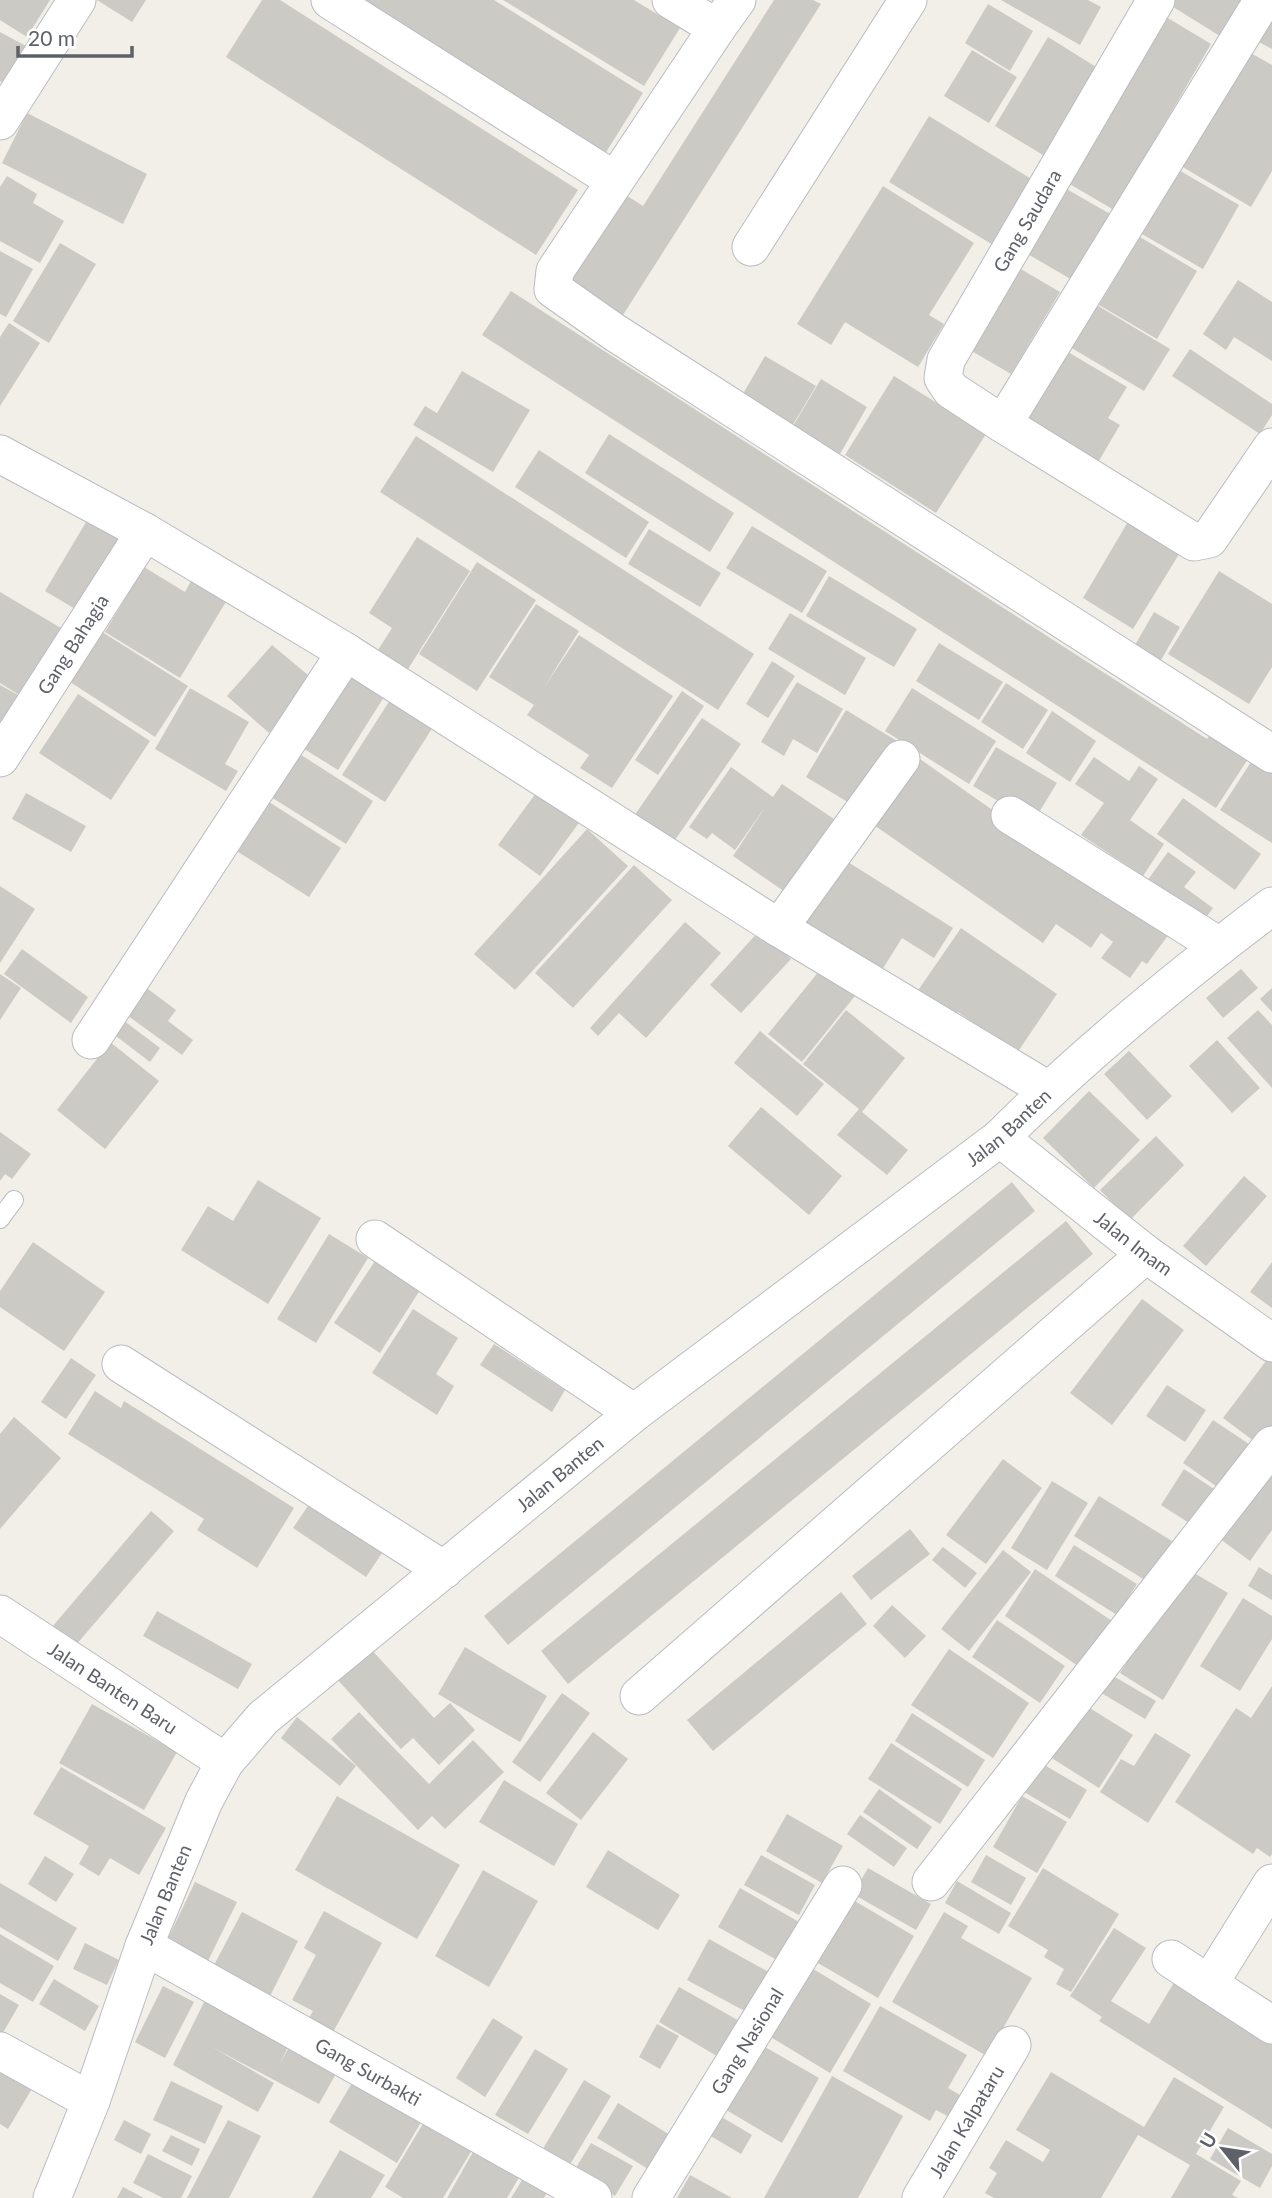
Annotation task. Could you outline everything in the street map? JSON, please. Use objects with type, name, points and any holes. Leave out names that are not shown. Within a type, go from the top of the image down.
[{"type":"street","points":[[0,121],[77,0]]},
{"type":"street","points":[[330,0],[614,180]]},
{"type":"street","points":[[671,0],[727,14],[555,271],[553,289],[1272,754]]},
{"type":"street","points":[[751,247],[908,0]]},
{"type":"street","name":"Gang Saudara","points":[[1156,0],[946,360],[943,378],[951,390],[1003,424],[1194,542],[1209,539],[1272,447]]},
{"type":"street","points":[[1003,424],[1263,0]]},
{"type":"street","points":[[0,454],[145,532],[346,652],[779,928],[1048,1090]]},
{"type":"street","name":"Gang Bahagia","points":[[0,758],[145,532]]},
{"type":"street","points":[[91,1040],[346,652]]},
{"type":"street","points":[[779,928],[901,760]]},
{"type":"street","points":[[1010,815],[1219,946]]},
{"type":"street","name":"Jalan Banten","points":[[52,2198],[91,2101],[144,1946],[204,1801],[226,1762],[263,1718],[634,1413],[1000,1138],[1048,1090],[1219,946],[1272,906]]},
{"type":"street","name":"Jalan Imam","points":[[1000,1138],[1146,1254],[1272,1343]]},
{"type":"street","points":[[375,1239],[634,1413]]},
{"type":"street","points":[[639,1696],[1146,1254]]},
{"type":"street","points":[[121,1364],[444,1570]]},
{"type":"street","points":[[931,1882],[1272,1444]]},
{"type":"street","name":"Jalan Banten Baru","points":[[0,1614],[226,1762]]},
{"type":"street","points":[[1209,1984],[1272,1883]]},
{"type":"street","name":"Gang Nasional","points":[[652,2198],[843,1885]]},
{"type":"street","name":"Gang Surbakti","points":[[144,1946],[593,2198]]},
{"type":"street","points":[[1171,1959],[1272,2025]]},
{"type":"street","name":"Jalan Kalpataru","points":[[921,2198],[1012,2045]]},
{"type":"street","points":[[0,2051],[91,2101]]},
{"type":"lane","points":[[0,1219],[14,1200]]},
{"type":"building","points":[[0,0],[50,0],[27,37],[0,20]]},
{"type":"building","points":[[97,0],[146,0],[132,22]]},
{"type":"building","points":[[262,0],[280,0],[578,190],[536,255],[226,57]]},
{"type":"building","points":[[352,0],[494,0],[643,93],[603,157]]},
{"type":"building","points":[[503,0],[634,0],[680,28],[644,86]]},
{"type":"building","points":[[774,0],[813,0],[821,4],[623,315],[565,279],[621,192],[643,206]]},
{"type":"building","points":[[1001,0],[1088,0],[1101,7],[1080,45]]},
{"type":"building","points":[[1162,0],[1247,0],[1223,38]]},
{"type":"building","points":[[988,4],[1033,31],[1010,71],[965,43]]},
{"type":"building","points":[[1158,12],[1211,44],[1114,210],[1061,179]]},
{"type":"building","points":[[1272,19],[1272,49],[1259,42]]},
{"type":"building","points":[[0,32],[26,46],[4,83],[0,81]]},
{"type":"building","points":[[1048,37],[1101,70],[1048,158],[995,126]]},
{"type":"building","points":[[1240,47],[1272,65],[1272,171],[1251,207],[1174,162]]},
{"type":"building","points":[[972,50],[1017,77],[989,123],[944,96]]},
{"type":"building","points":[[27,113],[147,174],[123,224],[2,163]]},
{"type":"building","points":[[929,116],[1033,180],[993,245],[889,182]]},
{"type":"building","points":[[1170,165],[1239,205],[1203,269],[1133,229]]},
{"type":"building","points":[[7,176],[37,194],[33,203],[64,221],[40,263],[0,241],[0,187]]},
{"type":"building","points":[[1056,183],[1112,215],[1074,281],[1019,249]]},
{"type":"building","points":[[883,186],[974,243],[929,315],[944,324],[918,367],[845,322],[831,345],[797,324]]},
{"type":"building","points":[[1140,237],[1197,271],[1157,339],[1099,305]]},
{"type":"building","points":[[60,243],[96,264],[49,343],[13,321]]},
{"type":"building","points":[[0,251],[33,269],[6,317],[0,314]]},
{"type":"building","points":[[1007,261],[1060,292],[1011,374],[958,343]]},
{"type":"building","points":[[1238,280],[1272,302],[1272,361],[1234,337],[1226,350],[1203,334]]},
{"type":"building","points":[[511,291],[1207,739],[1212,731],[1250,756],[1216,808],[482,335]]},
{"type":"building","points":[[1095,304],[1170,349],[1144,391],[1070,347]]},
{"type":"building","points":[[9,323],[40,343],[0,406],[0,337]]},
{"type":"building","points":[[1190,349],[1272,404],[1272,415],[1260,434],[1172,376]]},
{"type":"building","points":[[1068,352],[1127,387],[1108,418],[1120,425],[1097,464],[1026,423]]},
{"type":"building","points":[[765,356],[816,386],[791,428],[740,399]]},
{"type":"building","points":[[462,371],[530,410],[493,472],[413,425],[425,406],[437,413]]},
{"type":"building","points":[[894,376],[986,434],[936,513],[845,455]]},
{"type":"building","points":[[821,379],[867,407],[840,454],[793,426]]},
{"type":"building","points":[[609,434],[734,513],[710,552],[585,473]]},
{"type":"building","points":[[416,436],[754,654],[718,710],[380,492]]},
{"type":"building","points":[[539,450],[649,522],[626,558],[515,487]]},
{"type":"building","points":[[95,507],[132,530],[82,613],[45,591]]},
{"type":"building","points":[[1129,520],[1181,551],[1133,629],[1083,598]]},
{"type":"building","points":[[752,526],[827,571],[802,613],[726,568]]},
{"type":"building","points":[[649,529],[721,573],[700,607],[628,564]]},
{"type":"building","points":[[417,537],[470,571],[408,669],[378,650],[392,628],[369,613]]},
{"type":"building","points":[[477,562],[536,600],[477,691],[419,654]]},
{"type":"building","points":[[144,567],[185,592],[192,579],[227,600],[180,678],[105,632]]},
{"type":"building","points":[[1219,571],[1272,604],[1272,667],[1249,704],[1168,654]]},
{"type":"building","points":[[829,576],[917,629],[894,667],[806,616]]},
{"type":"building","points":[[0,592],[66,631],[26,699],[0,683]]},
{"type":"building","points":[[536,604],[579,631],[543,689],[579,635],[673,696],[612,788],[580,768],[589,755],[527,715],[534,705],[489,677]]},
{"type":"building","points":[[1154,612],[1180,627],[1161,660],[1135,645]]},
{"type":"building","points":[[790,613],[866,658],[845,695],[768,649]]},
{"type":"building","points":[[99,630],[188,686],[155,737],[67,680]]},
{"type":"building","points":[[939,643],[1003,682],[979,720],[916,681]]},
{"type":"building","points":[[272,645],[314,680],[269,733],[227,696]]},
{"type":"building","points":[[772,661],[795,676],[768,718],[746,704]]},
{"type":"building","points":[[348,674],[384,697],[338,770],[301,747]]},
{"type":"building","points":[[797,682],[843,709],[817,753],[793,739],[784,756],[761,742]]},
{"type":"building","points":[[1006,683],[1048,710],[1023,749],[981,722]]},
{"type":"building","points":[[0,685],[27,700],[0,746]]},
{"type":"building","points":[[190,688],[249,722],[225,764],[238,771],[226,791],[155,749]]},
{"type":"building","points":[[912,688],[996,741],[969,784],[885,731]]},
{"type":"building","points":[[682,691],[704,706],[658,775],[635,760]]},
{"type":"building","points":[[78,694],[150,741],[111,800],[39,753]]},
{"type":"building","points":[[392,697],[435,724],[385,802],[342,775]]},
{"type":"building","points":[[846,710],[897,741],[856,807],[806,777]]},
{"type":"building","points":[[1052,711],[1096,741],[1070,782],[1026,753]]},
{"type":"building","points":[[702,718],[741,744],[673,843],[634,816]]},
{"type":"building","points":[[996,747],[1057,783],[1033,822],[973,786]]},
{"type":"building","points":[[1258,751],[1272,760],[1272,843],[1220,810]]},
{"type":"building","points":[[910,752],[1169,934],[1147,964],[1142,961],[1130,978],[1101,958],[1113,942],[1101,933],[1091,948],[1056,924],[1043,943],[864,818]]},
{"type":"building","points":[[298,753],[373,801],[346,844],[271,797]]},
{"type":"building","points":[[1094,757],[1129,781],[1139,766],[1158,779],[1130,820],[1164,844],[1143,876],[1081,835],[1104,803],[1075,784]]},
{"type":"building","points":[[731,767],[773,797],[782,784],[834,819],[785,892],[733,856],[766,806],[735,850],[712,833],[707,839],[689,827]]},
{"type":"building","points":[[539,789],[581,820],[540,876],[498,845]]},
{"type":"building","points":[[26,793],[86,826],[71,852],[12,819]]},
{"type":"building","points":[[1183,798],[1261,854],[1235,890],[1157,834]]},
{"type":"building","points":[[266,800],[341,848],[309,897],[235,850]]},
{"type":"building","points":[[587,829],[628,866],[515,990],[474,954]]},
{"type":"building","points":[[1168,852],[1196,872],[1184,887],[1213,908],[1199,927],[1144,885]]},
{"type":"building","points":[[840,857],[953,928],[934,958],[902,938],[882,970],[801,919]]},
{"type":"building","points":[[634,865],[672,900],[573,1008],[535,973]]},
{"type":"building","points":[[0,886],[35,909],[0,963]]},
{"type":"building","points":[[685,922],[721,953],[646,1038],[619,1013],[598,1036],[590,1028]]},
{"type":"building","points":[[961,928],[1057,994],[1017,1053],[958,1012],[947,1028],[910,1002]]},
{"type":"building","points":[[760,930],[791,959],[741,1013],[710,985]]},
{"type":"building","points":[[22,949],[88,997],[71,1023],[4,974]]},
{"type":"building","points":[[829,959],[863,986],[802,1062],[768,1034]]},
{"type":"building","points":[[1241,969],[1258,988],[1223,1018],[1206,998]]},
{"type":"building","points":[[0,974],[21,988],[0,1020]]},
{"type":"building","points":[[144,986],[176,1010],[168,1021],[193,1040],[182,1055],[124,1013]]},
{"type":"building","points":[[1272,988],[1272,1012],[1260,999]]},
{"type":"building","points":[[846,1010],[905,1058],[862,1112],[908,1150],[887,1175],[837,1135],[859,1109],[803,1064]]},
{"type":"building","points":[[1258,1010],[1272,1025],[1272,1088],[1227,1038]]},
{"type":"building","points":[[119,1017],[160,1048],[150,1062],[108,1030]]},
{"type":"building","points":[[760,1031],[824,1084],[797,1116],[734,1063]]},
{"type":"building","points":[[1217,1040],[1260,1088],[1232,1113],[1189,1066]]},
{"type":"building","points":[[110,1042],[159,1081],[105,1149],[57,1110]]},
{"type":"building","points":[[1129,1051],[1172,1096],[1147,1120],[1104,1074]]},
{"type":"building","points":[[1089,1091],[1140,1140],[1094,1188],[1043,1138]]},
{"type":"building","points":[[761,1107],[842,1176],[809,1215],[728,1146]]},
{"type":"building","points":[[0,1132],[31,1154],[12,1179],[5,1174],[0,1181]]},
{"type":"building","points":[[1156,1136],[1184,1165],[1130,1220],[1100,1190]]},
{"type":"building","points":[[1244,1176],[1267,1196],[1206,1266],[1183,1246]]},
{"type":"building","points":[[258,1180],[321,1218],[268,1304],[181,1250],[208,1206],[233,1221]]},
{"type":"building","points":[[1012,1182],[1035,1211],[508,1645],[484,1616]]},
{"type":"building","points":[[1066,1221],[1093,1254],[568,1684],[541,1651]]},
{"type":"building","points":[[329,1234],[368,1258],[316,1343],[277,1319]]},
{"type":"building","points":[[33,1242],[105,1292],[64,1351],[0,1307],[0,1291]]},
{"type":"building","points":[[375,1261],[420,1290],[380,1353],[334,1323]]},
{"type":"building","points":[[1272,1262],[1272,1308],[1250,1292]]},
{"type":"building","points":[[1142,1299],[1184,1330],[1112,1425],[1070,1393]]},
{"type":"building","points":[[413,1309],[458,1338],[436,1374],[454,1386],[437,1415],[372,1373]]},
{"type":"building","points":[[494,1344],[565,1390],[552,1412],[480,1365]]},
{"type":"building","points":[[1272,1353],[1272,1434],[1262,1447],[1223,1418]]},
{"type":"building","points":[[71,1358],[96,1375],[66,1419],[41,1402]]},
{"type":"building","points":[[1167,1385],[1206,1410],[1185,1442],[1146,1416]]},
{"type":"building","points":[[95,1391],[121,1408],[124,1401],[294,1508],[257,1568],[197,1530],[204,1519],[68,1434]]},
{"type":"building","points":[[14,1417],[61,1458],[0,1529],[0,1434]]},
{"type":"building","points":[[1213,1420],[1261,1452],[1230,1496],[1183,1463]]},
{"type":"building","points":[[1272,1458],[1272,1530],[1250,1561],[1216,1536]]},
{"type":"building","points":[[1003,1459],[1042,1488],[986,1564],[946,1535]]},
{"type":"building","points":[[1184,1469],[1226,1497],[1203,1532],[1161,1505]]},
{"type":"building","points":[[1052,1481],[1088,1503],[1047,1570],[1011,1548]]},
{"type":"building","points":[[1099,1496],[1172,1541],[1148,1582],[1074,1536]]},
{"type":"building","points":[[310,1503],[382,1553],[366,1577],[293,1528]]},
{"type":"building","points":[[151,1511],[174,1531],[75,1646],[52,1627]]},
{"type":"building","points":[[910,1529],[930,1554],[871,1600],[852,1576]]},
{"type":"building","points":[[1074,1545],[1137,1584],[1117,1615],[1055,1576]]},
{"type":"building","points":[[943,1547],[977,1573],[965,1588],[932,1560]]},
{"type":"building","points":[[1003,1550],[1031,1572],[969,1651],[941,1629]]},
{"type":"building","points":[[1184,1567],[1228,1593],[1163,1700],[1120,1673]]},
{"type":"building","points":[[1259,1567],[1272,1575],[1272,1600],[1248,1586]]},
{"type":"building","points":[[1035,1569],[1112,1621],[1081,1668],[1005,1616]]},
{"type":"building","points":[[841,1592],[867,1624],[713,1751],[687,1720]]},
{"type":"building","points":[[1243,1598],[1272,1616],[1272,1639],[1240,1691],[1200,1666]]},
{"type":"building","points":[[892,1605],[926,1636],[905,1658],[873,1626]]},
{"type":"building","points":[[157,1611],[252,1664],[238,1689],[143,1636]]},
{"type":"building","points":[[997,1620],[1065,1666],[1040,1703],[972,1657]]},
{"type":"building","points":[[369,1647],[434,1718],[450,1703],[475,1730],[439,1765],[413,1738],[401,1749],[335,1677]]},
{"type":"building","points":[[465,1647],[547,1696],[520,1742],[438,1694]]},
{"type":"building","points":[[949,1649],[1029,1703],[993,1758],[911,1705]]},
{"type":"building","points":[[1108,1673],[1156,1701],[1145,1719],[1098,1691]]},
{"type":"building","points":[[1272,1686],[1270,1857],[1257,1848],[1253,1854],[1175,1802],[1236,1708],[1251,1718]]},
{"type":"building","points":[[562,1693],[590,1713],[540,1782],[512,1762]]},
{"type":"building","points":[[1080,1702],[1133,1735],[1099,1788],[1047,1755]]},
{"type":"building","points":[[92,1704],[177,1752],[144,1810],[59,1763]]},
{"type":"building","points":[[359,1712],[429,1784],[473,1740],[504,1772],[445,1829],[432,1816],[418,1830],[331,1739]]},
{"type":"building","points":[[912,1713],[985,1760],[968,1787],[895,1741]]},
{"type":"building","points":[[297,1717],[356,1766],[340,1786],[281,1738]]},
{"type":"building","points":[[593,1732],[628,1759],[581,1820],[546,1793]]},
{"type":"building","points":[[1155,1733],[1191,1755],[1148,1823],[1100,1792],[1121,1759],[1134,1766]]},
{"type":"building","points":[[891,1743],[962,1789],[940,1824],[868,1779]]},
{"type":"building","points":[[1041,1763],[1087,1790],[1070,1819],[1024,1792]]},
{"type":"building","points":[[61,1767],[166,1828],[139,1875],[110,1858],[99,1876],[79,1864],[89,1846],[33,1814]]},
{"type":"building","points":[[504,1780],[578,1824],[554,1866],[479,1822]]},
{"type":"building","points":[[879,1789],[932,1827],[917,1849],[863,1812]]},
{"type":"building","points":[[337,1796],[460,1865],[417,1939],[295,1870]]},
{"type":"building","points":[[1022,1796],[1067,1822],[1037,1873],[993,1847]]},
{"type":"building","points":[[787,1814],[843,1846],[822,1883],[766,1851]]},
{"type":"building","points":[[860,1815],[907,1848],[894,1867],[847,1834]]},
{"type":"building","points":[[608,1850],[680,1895],[658,1930],[586,1887]]},
{"type":"building","points":[[761,1855],[815,1885],[799,1915],[744,1885]]},
{"type":"building","points":[[986,1855],[1026,1878],[1011,1905],[971,1882]]},
{"type":"building","points":[[45,1856],[74,1874],[56,1902],[28,1884]]},
{"type":"building","points":[[868,1868],[931,1904],[916,1930],[853,1894]]},
{"type":"building","points":[[1043,1868],[1119,1914],[1071,1992],[1056,1984],[1064,1969],[1044,1957],[1048,1950],[1008,1926]]},
{"type":"building","points":[[483,1870],[538,1901],[489,1987],[435,1956]]},
{"type":"building","points":[[957,1881],[1011,1913],[999,1934],[945,1903]]},
{"type":"building","points":[[195,1882],[237,1902],[206,1965],[165,1945]]},
{"type":"building","points":[[0,1883],[77,1928],[58,1961],[0,1927]]},
{"type":"building","points":[[740,1888],[806,1926],[784,1964],[718,1927]]},
{"type":"building","points":[[848,1897],[914,1936],[878,1998],[811,1959]]},
{"type":"building","points":[[324,1911],[382,1943],[332,2034],[308,2020],[313,2011],[292,2000],[316,1955],[304,1948]]},
{"type":"building","points":[[242,1912],[298,1941],[270,1996],[213,1967]]},
{"type":"building","points":[[944,1912],[968,1926],[961,1938],[1032,1978],[987,2056],[892,2002]]},
{"type":"building","points":[[1114,1928],[1146,1948],[1111,2001],[1149,2024],[1178,1976],[1272,2034],[1272,2129],[1099,2021],[1102,2017],[1070,1996]]},
{"type":"building","points":[[0,1934],[54,1966],[33,2002],[0,1983]]},
{"type":"building","points":[[709,1939],[774,1975],[752,2015],[687,1980]]},
{"type":"building","points":[[85,1943],[119,1960],[107,1985],[73,1969]]},
{"type":"building","points":[[810,1967],[871,2004],[830,2073],[769,2036]]},
{"type":"building","points":[[54,1979],[99,2006],[85,2031],[39,2004]]},
{"type":"building","points":[[163,1986],[194,2002],[165,2058],[135,2042]]},
{"type":"building","points":[[679,1987],[743,2023],[722,2059],[659,2022]]},
{"type":"building","points":[[0,1994],[19,2005],[0,2038]]},
{"type":"building","points":[[208,1994],[291,2041],[279,2065],[296,2035],[343,2061],[319,2104],[212,2047],[274,2083],[258,2112],[173,2065]]},
{"type":"building","points":[[880,2006],[967,2055],[948,2088],[967,2099],[955,2120],[936,2110],[930,2121],[843,2071]]},
{"type":"building","points":[[493,2018],[523,2037],[485,2097],[456,2078]]},
{"type":"building","points":[[657,2024],[679,2036],[660,2069],[639,2057]]},
{"type":"building","points":[[760,2044],[819,2078],[782,2143],[723,2108]]},
{"type":"building","points":[[535,2049],[568,2069],[528,2134],[495,2115]]},
{"type":"building","points":[[0,2060],[36,2082],[8,2129],[0,2124]]},
{"type":"building","points":[[359,2071],[427,2112],[397,2163],[329,2122]]},
{"type":"building","points":[[1051,2072],[1144,2127],[1174,2077],[1224,2107],[1196,2154],[1241,2181],[1232,2195],[1238,2198],[1171,2198],[1190,2165],[1138,2135],[1101,2198],[994,2198],[985,2193],[997,2173],[989,2168],[1006,2140],[1043,2162],[1050,2150],[1016,2130]]},
{"type":"building","points":[[832,2076],[903,2116],[858,2198],[764,2198]]},
{"type":"building","points":[[584,2080],[611,2096],[565,2173],[538,2157]]},
{"type":"building","points":[[171,2081],[223,2106],[205,2144],[153,2120]]},
{"type":"building","points":[[618,2103],[675,2138],[653,2172],[597,2138]]},
{"type":"building","points":[[430,2112],[478,2140],[443,2198],[403,2198],[385,2187]]},
{"type":"building","points":[[720,2116],[752,2135],[741,2154],[709,2135]]},
{"type":"building","points":[[124,2120],[151,2134],[141,2154],[114,2140]]},
{"type":"building","points":[[228,2120],[261,2136],[229,2198],[187,2198]]},
{"type":"building","points":[[1228,2128],[1272,2154],[1272,2166],[1260,2188],[1210,2159]]},
{"type":"building","points":[[171,2135],[200,2149],[192,2166],[162,2151]]},
{"type":"building","points":[[478,2143],[524,2169],[507,2198],[447,2198]]},
{"type":"building","points":[[591,2143],[633,2166],[615,2196],[574,2171]]},
{"type":"building","points":[[340,2150],[385,2175],[371,2198],[312,2198]]},
{"type":"building","points":[[148,2154],[192,2176],[181,2198],[163,2198],[133,2183]]},
{"type":"building","points":[[527,2172],[551,2186],[544,2198],[511,2198]]},
{"type":"building","points":[[690,2175],[732,2198],[677,2198]]},
{"type":"building","points":[[123,2187],[144,2198],[117,2198]]}]
